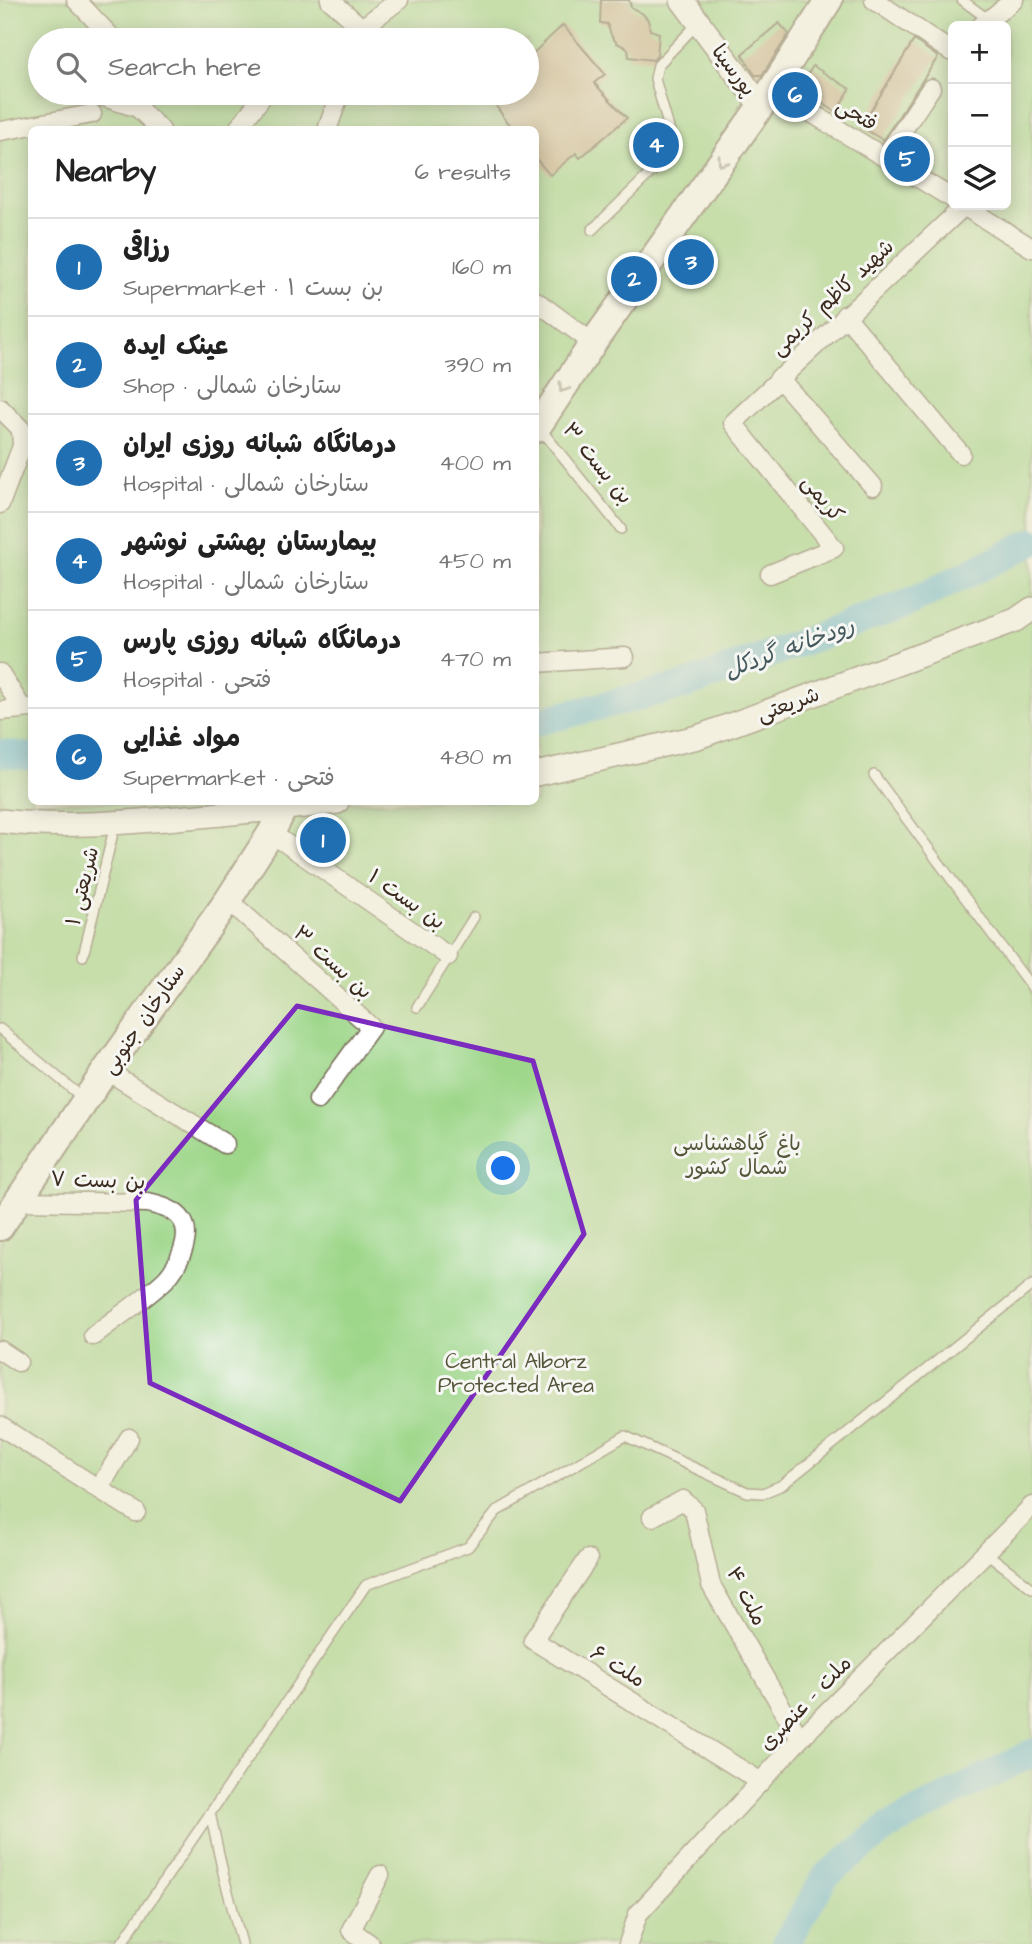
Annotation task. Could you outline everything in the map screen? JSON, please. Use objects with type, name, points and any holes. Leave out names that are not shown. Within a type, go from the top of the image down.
[{"type":"main road","points":[[539,424],[593,343],[767,98],[829,0]]},
{"type":"main road","name":"ستارخان جنوبی","points":[[0,1227],[85,1100],[228,900],[280,814]]},
{"type":"street","points":[[76,0],[103,28]]},
{"type":"street","points":[[330,0],[355,28]]},
{"type":"street","points":[[367,28],[400,0]]},
{"type":"street","name":"پورسینا","points":[[682,0],[767,98]]},
{"type":"street","points":[[874,0],[948,50]]},
{"type":"street","points":[[988,21],[1014,0]]},
{"type":"street","points":[[885,157],[931,88]]},
{"type":"street","name":"فتحی","points":[[767,98],[948,190]]},
{"type":"street","points":[[51,126],[91,122],[97,105]]},
{"type":"street","points":[[130,105],[138,108],[157,126]]},
{"type":"street","points":[[240,126],[256,105]]},
{"type":"street","points":[[328,126],[336,105]]},
{"type":"street","points":[[1,131],[28,128]]},
{"type":"street","name":"شهید کاظم کریمی","points":[[733,423],[958,210]]},
{"type":"street","points":[[971,210],[1032,248]]},
{"type":"street","points":[[539,302],[593,343]]},
{"type":"street","points":[[845,315],[961,454]]},
{"type":"street","points":[[779,378],[873,486]]},
{"type":"street","points":[[0,408],[26,433],[0,505]]},
{"type":"street","name":"کریمی","points":[[733,423],[834,548],[770,574]]},
{"type":"street","name":"شریعتی","points":[[539,773],[698,737],[1016,620],[1032,609]]},
{"type":"street","points":[[539,663],[625,657]]},
{"type":"street","points":[[0,673],[27,708]]},
{"type":"street","points":[[0,711],[27,708]]},
{"type":"street","points":[[0,821],[34,825],[115,823],[280,814],[323,805]]},
{"type":"street","name":"بن بست ۱","points":[[280,814],[449,956]]},
{"type":"street","name":"بن بست ۳","points":[[228,900],[372,1027],[318,1100]]},
{"type":"street","points":[[106,1070],[225,1144]]},
{"type":"street","name":"بن بست ۷","points":[[19,1201],[148,1203],[168,1209],[182,1220],[187,1238],[167,1278],[93,1336]]},
{"type":"street","points":[[0,1350],[18,1362]]},
{"type":"street","points":[[0,1426],[136,1513]]},
{"type":"street","points":[[99,1489],[129,1438]]},
{"type":"street","name":"ملت ۴","points":[[652,1517],[683,1500],[694,1510],[711,1584],[800,1739]]},
{"type":"street","name":"ملت - عنصری","points":[[628,1944],[638,1914],[800,1739],[1032,1506]]},
{"type":"street","name":"ملت ۶","points":[[588,1559],[533,1640],[761,1782]]},
{"type":"street","points":[[370,1944],[351,1930],[380,1875]]},
{"type":"lane","points":[[962,0],[983,21]]},
{"type":"lane","points":[[592,230],[671,153],[674,146],[655,71],[699,22]]},
{"type":"lane","name":"بن بست ۳","points":[[539,429],[621,529]]},
{"type":"lane","points":[[874,775],[1032,988]]},
{"type":"lane","name":"شریعتی ۱","points":[[83,956],[115,823]]},
{"type":"lane","points":[[417,1007],[474,916]]},
{"type":"lane","points":[[0,1029],[85,1100]]},
{"type":"lane","points":[[121,1944],[366,1586],[468,1547],[497,1511],[625,1436],[747,1492],[763,1493],[782,1485],[1032,1285]]},
{"type":"lane","points":[[985,1552],[1032,1588]]},
{"type":"lane","points":[[210,1813],[242,1944]]},
{"type":"highlighted area","points":[[297,1006],[533,1061],[584,1234],[400,1501],[150,1383],[136,1200]]},
{"type":"green space","name":"Central Alborz Protected Area","points":[[0,0],[1032,0],[1032,1944],[0,1944]]},
{"type":"building","points":[[601,0],[629,0],[631,7],[643,14],[648,20],[650,30],[659,33],[657,56],[653,60],[629,57],[628,49],[617,43],[607,24],[600,23]]},
{"type":"building","points":[[779,23],[789,34],[762,75],[755,75],[742,54]]},
{"type":"building","points":[[563,25],[605,74],[594,83],[627,118],[580,158],[576,153],[550,175],[539,162],[539,126],[511,126],[495,105],[539,105],[539,48]]},
{"type":"building","points":[[914,40],[938,57],[883,140],[861,127]]},
{"type":"building","points":[[813,66],[850,89],[836,112],[799,88]]},
{"type":"waterway","name":"رودخانه گردکل","points":[[539,721],[686,685],[911,602],[1032,542]]},
{"type":"waterway","name":"رودخانه گردکل","points":[[0,753],[28,756]]},
{"type":"waterway","points":[[785,1944],[826,1876],[888,1827],[1032,1753]]},
{"type":"place","name":"مواد غذایی","points":[[795,95]]},
{"type":"place","name":"بیمارستان بهشتی نوشهر","points":[[656,145]]},
{"type":"place","name":"درمانگاه شبانه روزی پارس","points":[[907,159]]},
{"type":"place","name":"درمانگاه شبانه روزی ایران","points":[[691,262]]},
{"type":"place","name":"عینک ایده","points":[[634,279]]},
{"type":"place","name":"رزاقی","points":[[323,840]]},
{"type":"park label","name":"باغ گیاهشناسی شمال کشور","points":[[737,1155]]}]
